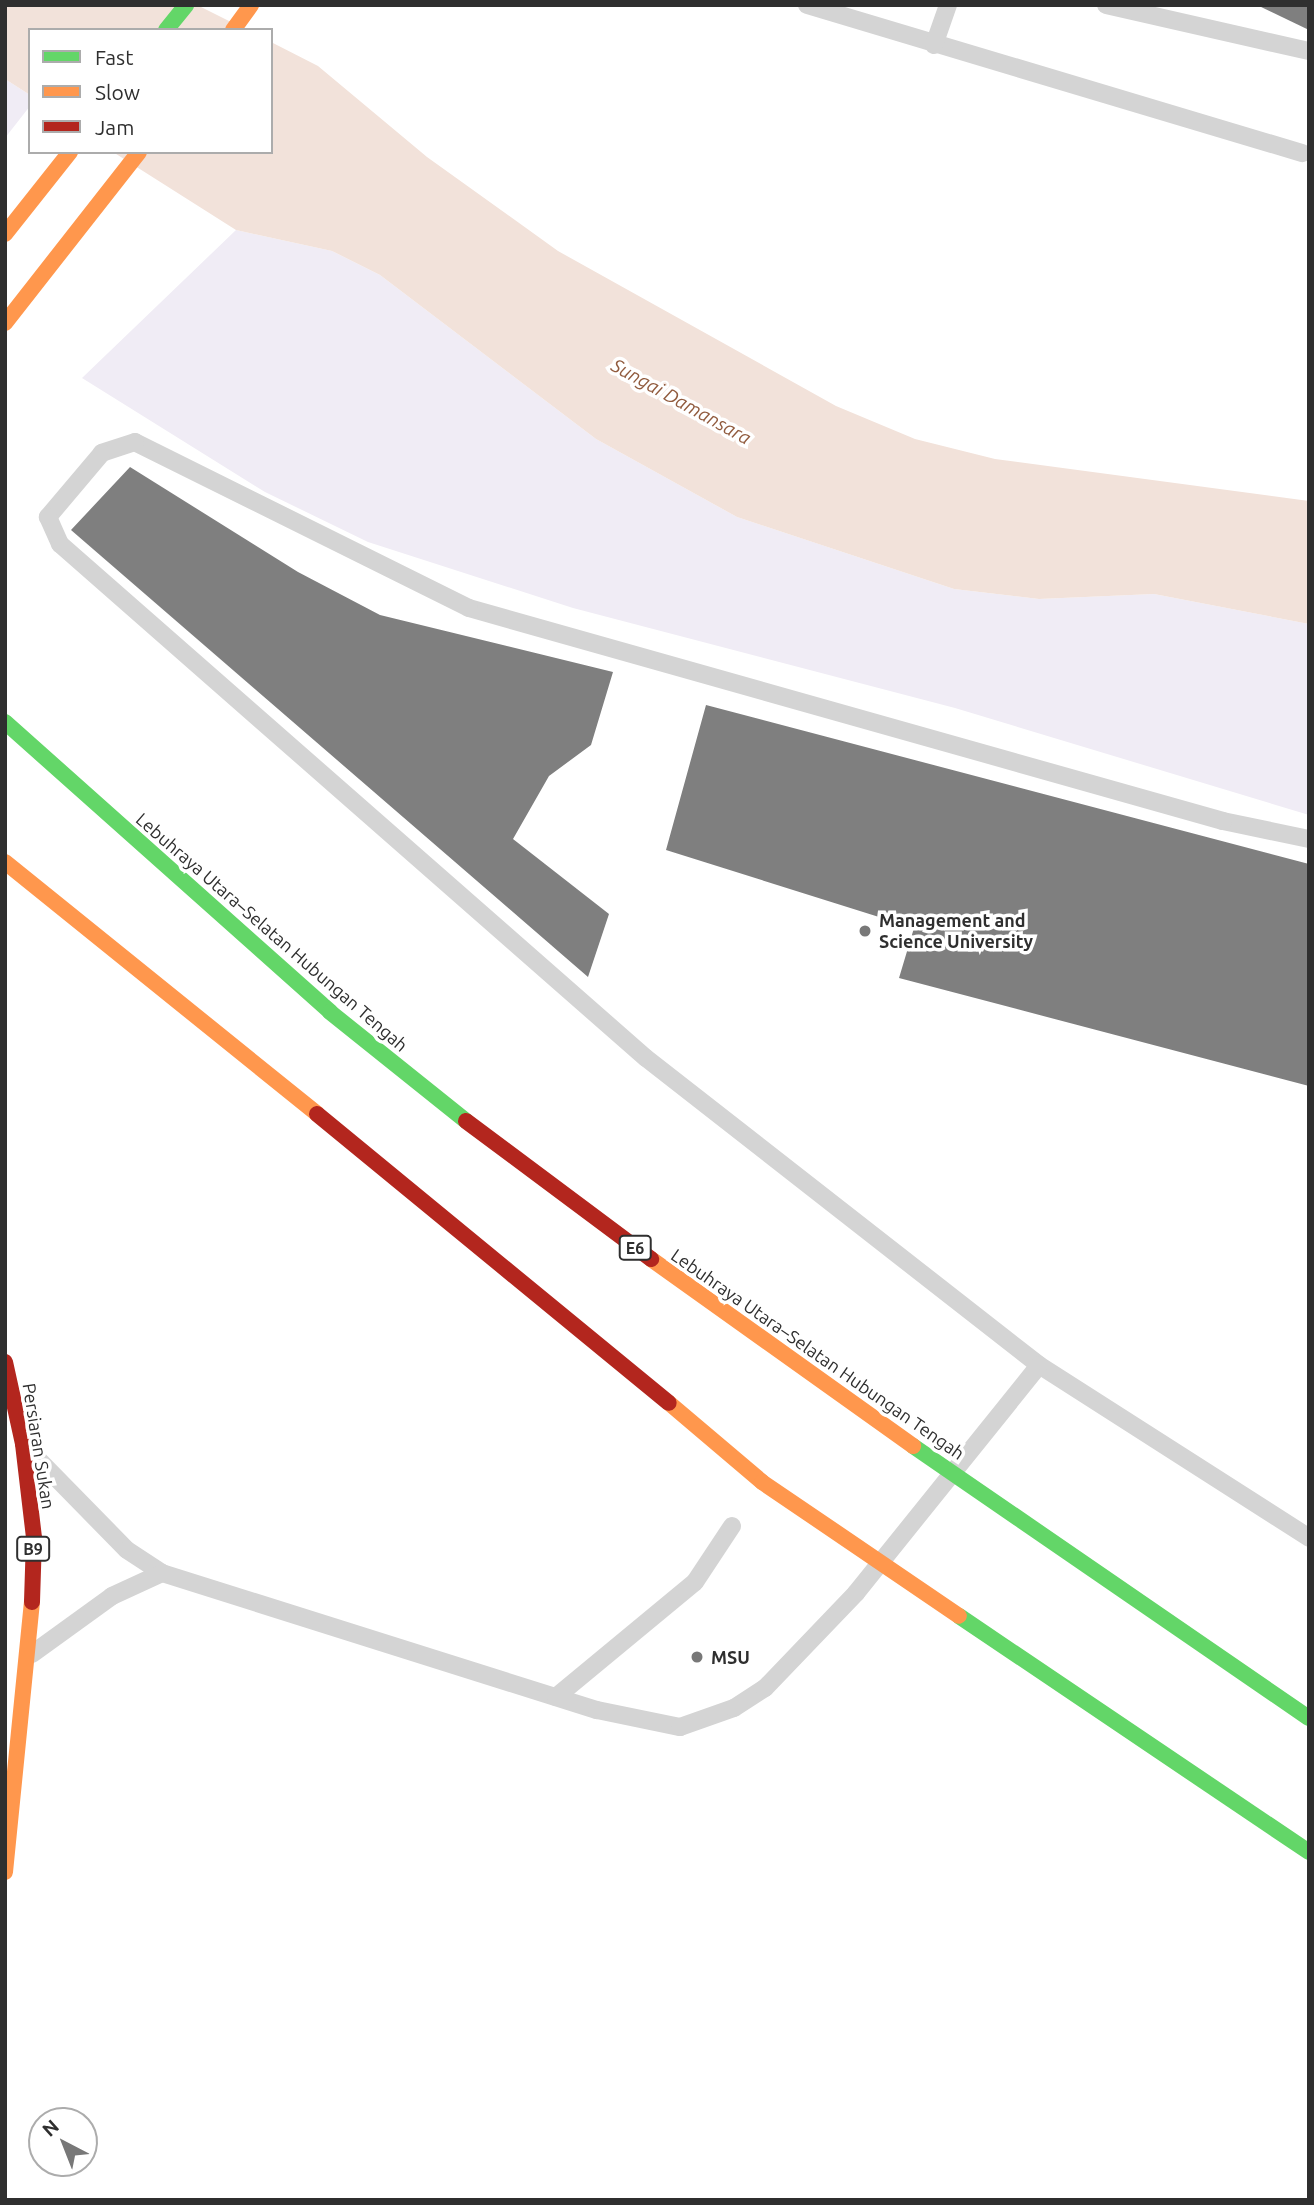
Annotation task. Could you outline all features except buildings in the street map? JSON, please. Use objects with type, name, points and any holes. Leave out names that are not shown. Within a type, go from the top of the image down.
[{"type":"main road","points":[[168,28],[186,5]]},
{"type":"main road","points":[[234,28],[251,5]]},
{"type":"main road","points":[[5,234],[68,154]]},
{"type":"main road","points":[[5,323],[137,154]]},
{"type":"main road","name":"Lebuhraya Utara–Selatan Hubungan Tengah","points":[[5,722],[330,1012],[524,1168],[833,1391],[1309,1718]]},
{"type":"main road","points":[[5,862],[478,1243],[762,1482],[1309,1852]]},
{"type":"main road","name":"Persiaran Sukan","points":[[5,1362],[23,1444],[34,1538],[32,1655],[5,1872]]},
{"type":"lane","points":[[807,5],[1302,153]]},
{"type":"lane","points":[[934,45],[948,5]]},
{"type":"lane","points":[[1105,5],[1309,51]]},
{"type":"lane","points":[[1309,839],[1223,821],[470,608],[135,443],[102,453],[48,517],[60,544],[646,1058],[1039,1366],[1309,1538]]},
{"type":"lane","points":[[23,1444],[127,1550],[162,1573],[556,1697],[680,1727],[734,1708],[765,1688],[856,1593],[1039,1366]]},
{"type":"lane","points":[[556,1697],[695,1582],[732,1526]]},
{"type":"lane","points":[[32,1655],[112,1597],[162,1573]]},
{"type":"shaded area","points":[[5,79],[28,94],[28,109],[5,138]]},
{"type":"shaded area","points":[[236,230],[332,251],[380,275],[596,439],[737,517],[954,589],[1039,599],[1154,594],[1309,624],[1309,815],[955,708],[573,608],[368,542],[265,492],[82,378]]},
{"type":"water","points":[[5,5],[197,5],[243,28],[28,28],[28,94],[5,79]]},
{"type":"water","name":"Sungai Damansara","points":[[273,43],[318,66],[427,157],[558,251],[836,406],[915,439],[995,459],[1309,501],[1309,624],[1154,594],[1039,599],[954,589],[737,517],[596,439],[380,275],[332,251],[236,230],[116,154],[273,154]]},
{"type":"traffic: fast","points":[[168,28],[186,5]]},
{"type":"traffic: fast","points":[[5,722],[330,1012],[466,1121]]},
{"type":"traffic: fast","points":[[913,1446],[1309,1718]]},
{"type":"traffic: fast","points":[[959,1616],[1309,1852]]},
{"type":"traffic: slow","points":[[234,28],[251,5]]},
{"type":"traffic: slow","points":[[5,234],[68,154]]},
{"type":"traffic: slow","points":[[5,323],[137,154]]},
{"type":"traffic: slow","points":[[5,862],[317,1114]]},
{"type":"traffic: slow","points":[[651,1259],[913,1446]]},
{"type":"traffic: slow","points":[[669,1403],[762,1482],[959,1616]]},
{"type":"traffic: slow","points":[[5,1872],[32,1602]]},
{"type":"traffic: jam","points":[[317,1114],[669,1403]]},
{"type":"traffic: jam","points":[[466,1121],[651,1259]]},
{"type":"traffic: jam","points":[[5,1362],[23,1444],[34,1538],[32,1602]]},
{"type":"place","name":"Management and Science University","points":[[865,931]]},
{"type":"place","name":"MSU","points":[[697,1657]]}]
